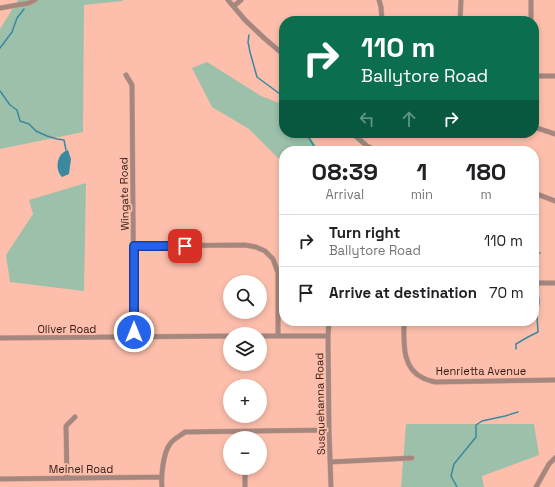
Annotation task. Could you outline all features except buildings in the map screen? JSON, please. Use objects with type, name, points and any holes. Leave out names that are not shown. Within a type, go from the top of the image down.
[{"type":"street","points":[[0,8],[29,3],[34,0]]},
{"type":"street","points":[[228,0],[245,20],[279,50]]},
{"type":"street","points":[[234,6],[241,0]]},
{"type":"street","points":[[379,0],[382,16]]},
{"type":"street","points":[[460,16],[461,0]]},
{"type":"street","points":[[531,0],[531,16]]},
{"type":"street","name":"Wingate Road","points":[[126,75],[132,85],[134,338]]},
{"type":"street","points":[[539,76],[555,76]]},
{"type":"street","points":[[539,129],[555,134]]},
{"type":"street","points":[[358,138],[367,146]]},
{"type":"street","points":[[539,195],[555,201]]},
{"type":"street","points":[[134,246],[246,245],[265,251],[273,259],[278,273],[278,336]]},
{"type":"street","points":[[539,283],[555,283]]},
{"type":"street","name":"Susquehanna Road","points":[[329,326],[331,487]]},
{"type":"street","name":"Henrietta Avenue","points":[[404,326],[404,352],[408,364],[415,373],[422,378],[435,382],[555,380]]},
{"type":"street","name":"Oliver Road","points":[[0,338],[223,336]]},
{"type":"street","points":[[267,336],[328,336]]},
{"type":"street","points":[[67,478],[66,426],[75,417]]},
{"type":"street","points":[[245,431],[329,430]]},
{"type":"street","points":[[162,487],[161,477],[164,456],[170,444],[185,432],[223,431]]},
{"type":"street","points":[[330,462],[412,458]]},
{"type":"street","points":[[536,487],[549,464],[555,458]]},
{"type":"street","points":[[245,475],[245,487]]},
{"type":"street","name":"Meinel Road","points":[[0,479],[161,477]]},
{"type":"green space","points":[[18,0],[123,1],[84,5],[83,132],[0,149],[0,29]]},
{"type":"green space","points":[[207,62],[261,96],[279,103],[279,138],[310,138],[316,146],[279,146],[279,159],[249,129],[212,107],[192,68]]},
{"type":"green space","points":[[86,183],[84,291],[10,282],[6,255],[33,214],[29,200]]},
{"type":"green space","points":[[406,424],[534,424],[539,455],[482,476],[484,487],[401,487]]},
{"type":"water","points":[[68,150],[71,159],[69,174],[62,177],[57,166],[61,154]]},
{"type":"waterway","points":[[0,48],[12,32],[17,18],[24,9]]},
{"type":"waterway","points":[[249,35],[248,42],[257,77],[279,93]]},
{"type":"waterway","points":[[0,91],[10,105],[17,110],[20,121],[29,124],[36,131],[47,136],[64,140],[66,150]]},
{"type":"waterway","points":[[309,138],[314,146]]},
{"type":"waterway","points":[[516,349],[516,344],[538,332],[538,326]]},
{"type":"waterway","points":[[457,487],[451,476],[454,464],[476,437],[476,425],[482,421],[518,412]]},
{"type":"route","points":[[134,332],[134,246],[185,246]]}]
